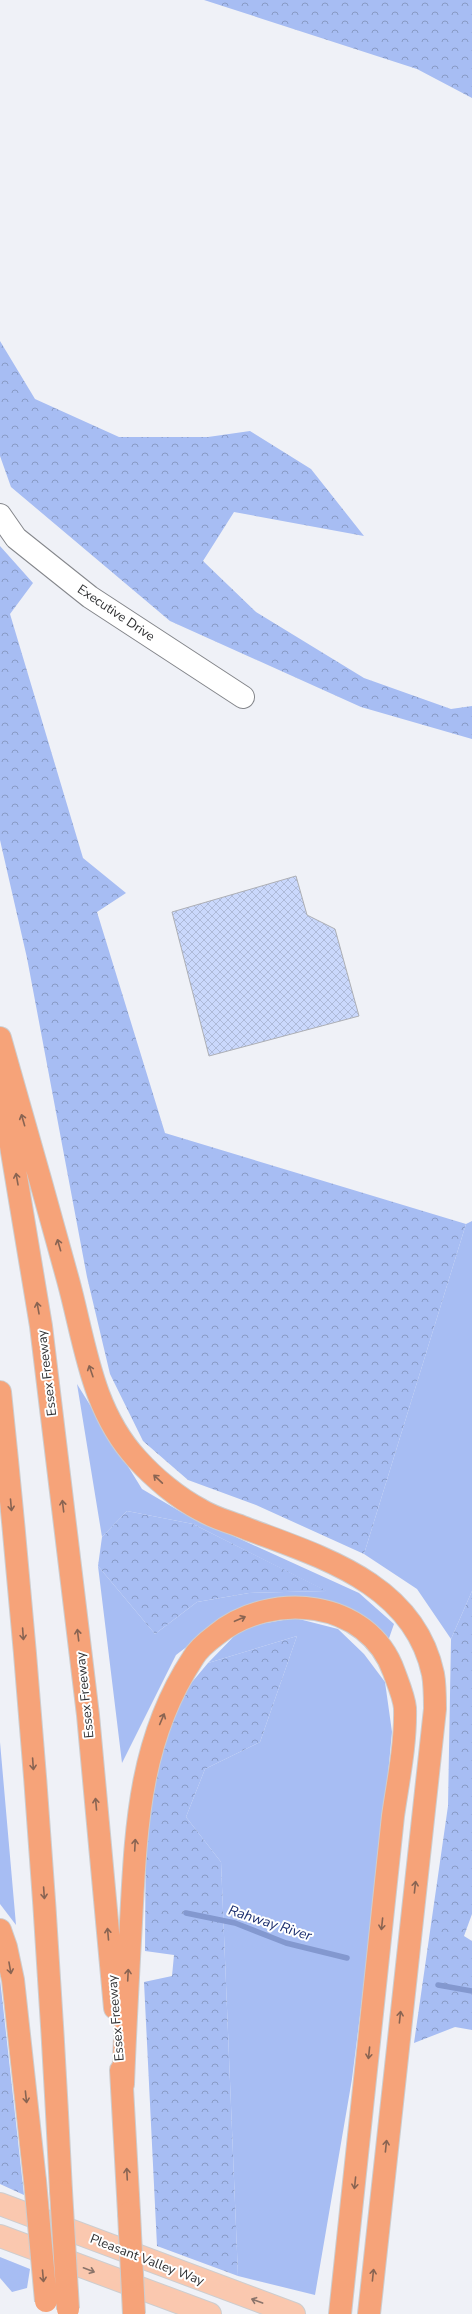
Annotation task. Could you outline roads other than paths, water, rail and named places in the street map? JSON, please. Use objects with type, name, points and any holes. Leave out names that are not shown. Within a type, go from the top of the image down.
[{"type":"highway","points":[[0,1038],[69,1283],[84,1350],[107,1417],[121,1439],[137,1460],[167,1488],[201,1510],[301,1550],[350,1572],[384,1593],[406,1614],[422,1642],[433,1675],[435,1709],[369,2314]]},
{"type":"highway","name":"Essex Freeway","points":[[0,1080],[41,1326],[88,1716],[123,2084],[134,2314]]},
{"type":"highway","points":[[0,1392],[23,1632],[52,2001],[61,2191],[58,2310]]},
{"type":"highway","points":[[0,1476],[6,1452]]},
{"type":"highway","points":[[123,2084],[136,1827],[148,1764],[156,1733],[168,1704],[194,1656],[230,1624],[254,1614],[278,1607],[311,1608],[337,1614],[375,1640],[394,1670],[405,1706],[403,1744],[393,1816],[340,2314]]},
{"type":"highway","points":[[0,1930],[6,1947],[12,1980],[35,2181],[58,2310]]},
{"type":"main road","name":"Pleasant Valley Way","points":[[0,2204],[294,2314]]},
{"type":"main road","points":[[0,2236],[199,2312]]},
{"type":"street","name":"Executive Drive","points":[[0,515],[16,538],[90,597],[243,697]]},
{"type":"waterway","name":"Rahway River","points":[[186,1913],[235,1923],[286,1943],[347,1958]]},
{"type":"waterway","name":"Rahway River","points":[[438,1985],[472,1991]]}]
